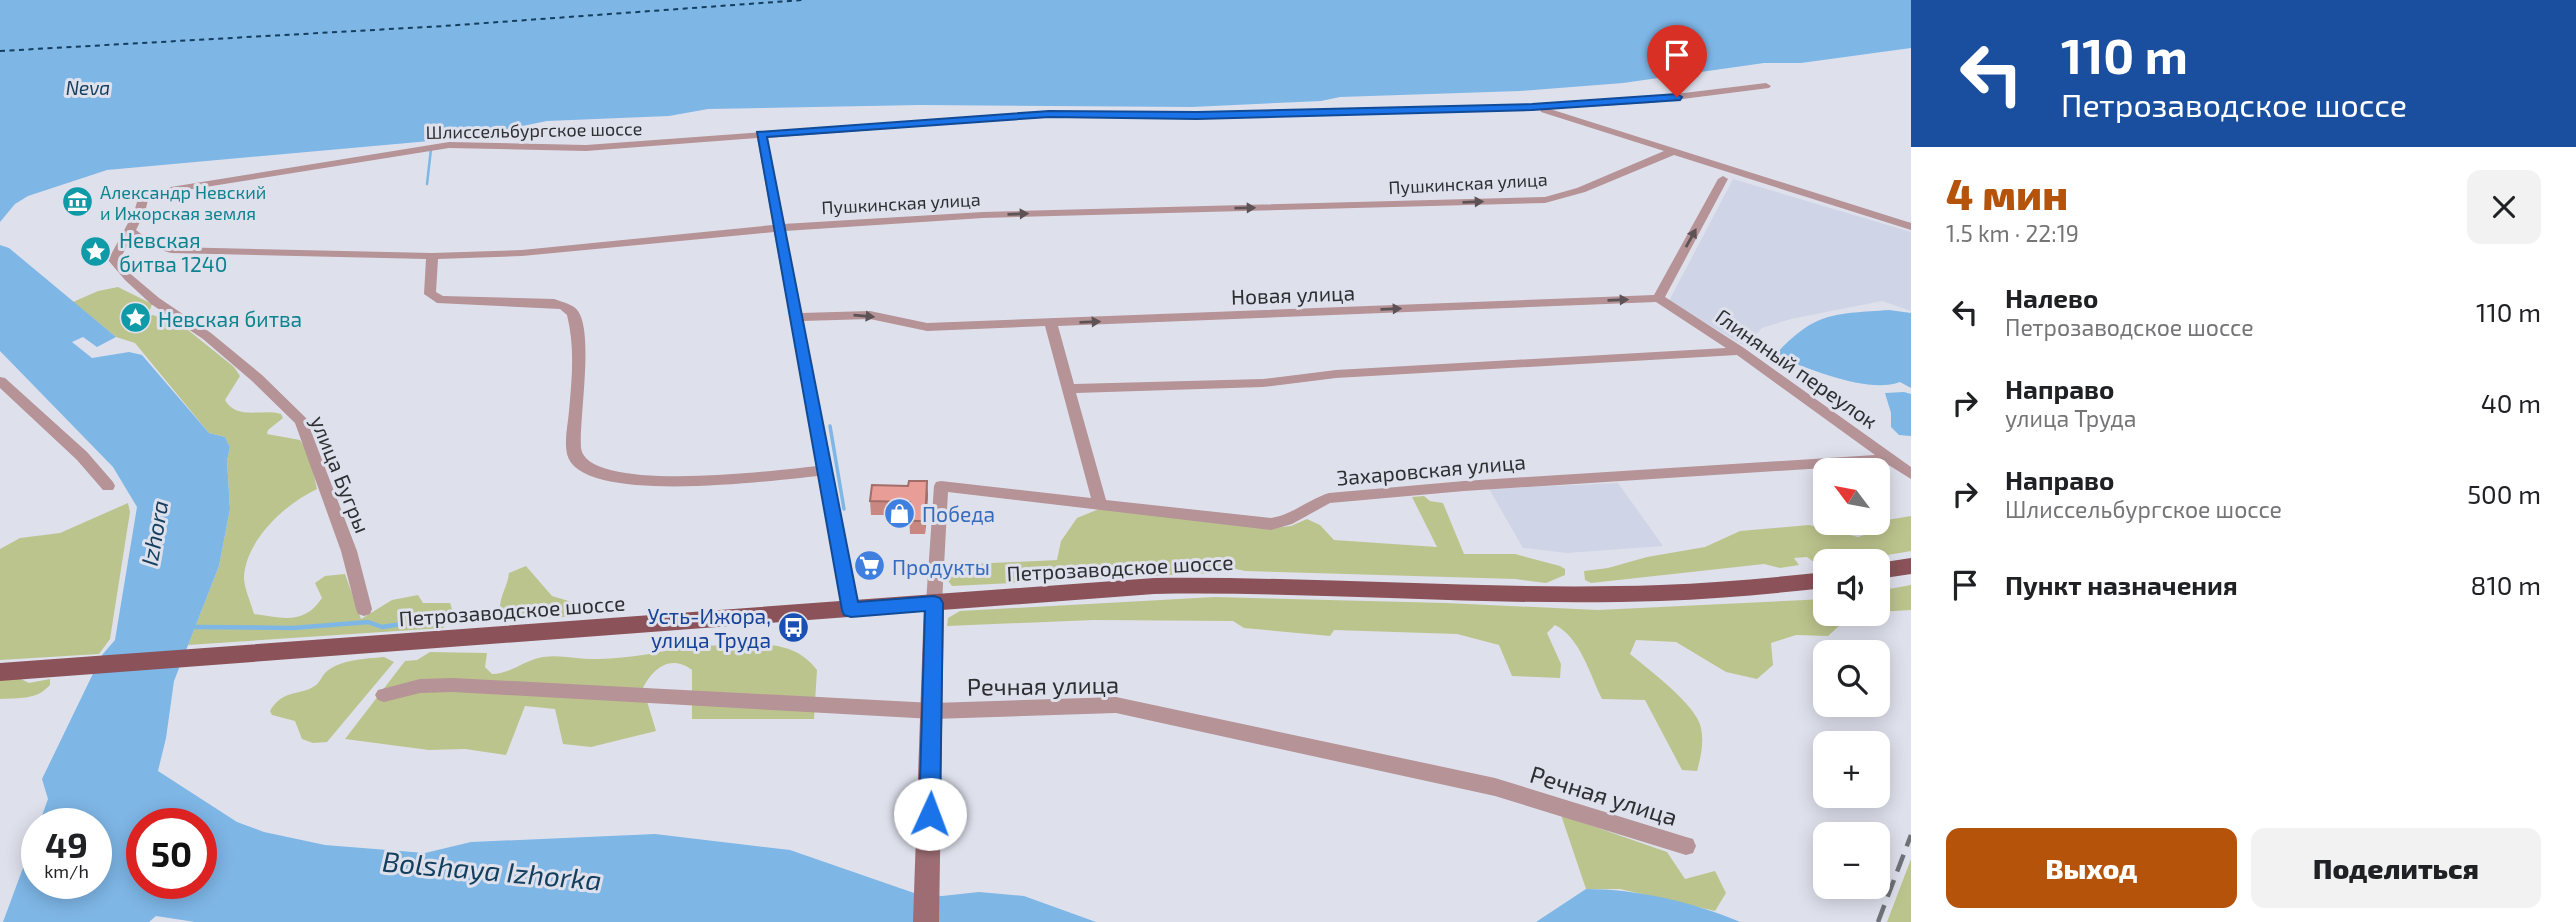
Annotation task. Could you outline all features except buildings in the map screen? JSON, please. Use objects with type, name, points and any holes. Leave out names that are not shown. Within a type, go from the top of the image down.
[{"type":"main road","points":[[1890,569],[1911,566]]},
{"type":"main road","name":"Петрозаводское шоссе","points":[[0,673],[1206,584],[1623,593],[1704,592],[1813,581]]},
{"type":"main road","points":[[926,922],[934,603]]},
{"type":"street","name":"Шлиссельбургское шоссе","points":[[131,232],[143,204],[144,194],[449,145],[586,148],[1049,114],[1185,116],[1532,107],[1651,100],[1766,86]]},
{"type":"street","points":[[1532,107],[1911,227]]},
{"type":"street","points":[[761,135],[851,610]]},
{"type":"street","name":"Пушкинская улица","points":[[131,232],[145,242],[171,250],[432,256],[522,253],[779,228],[983,215],[1545,200],[1581,190],[1671,152]]},
{"type":"street","points":[[1717,167],[1723,178]]},
{"type":"street","points":[[1723,178],[1752,178]]},
{"type":"street","points":[[1658,298],[1723,178]]},
{"type":"street","name":"улица Бугры","points":[[131,232],[118,249],[114,260],[129,278],[155,302],[207,336],[257,378],[301,421],[349,551],[364,609]]},
{"type":"street","points":[[432,256],[429,287],[434,298],[554,303],[573,313],[577,380],[573,446],[581,467],[596,474],[673,482],[726,481],[824,470]]},
{"type":"street","name":"Новая улица","points":[[795,317],[870,315],[927,327],[1658,298]]},
{"type":"street","name":"Глиняный переулок","points":[[1658,298],[1740,351],[1911,474]]},
{"type":"street","points":[[1051,324],[1100,503]]},
{"type":"street","points":[[1070,389],[1263,383],[1336,374],[1740,351]]},
{"type":"street","points":[[0,381],[82,456],[108,486]]},
{"type":"street","name":"Захаровская улица","points":[[934,603],[941,486],[1283,524],[1314,502],[1329,498],[1464,486],[1813,463]]},
{"type":"street","name":"Речная улица","points":[[384,695],[420,686],[453,685],[933,711],[1116,705],[1495,787],[1686,846]]},
{"type":"shaded area","points":[[1733,179],[1911,232],[1911,311],[1882,301],[1791,319],[1762,328],[1745,346],[1669,301]]},
{"type":"shaded area","points":[[1618,483],[1663,546],[1567,553],[1523,548],[1489,489]]},
{"type":"green space","points":[[118,287],[152,304],[150,310],[140,312],[129,320],[133,322],[153,315],[183,326],[234,367],[240,376],[225,400],[230,406],[243,412],[281,414],[283,418],[268,430],[267,434],[300,440],[309,454],[317,489],[292,504],[269,525],[246,563],[244,581],[254,614],[284,618],[300,616],[315,607],[322,598],[315,583],[325,576],[345,574],[361,619],[392,600],[418,595],[423,603],[450,603],[454,615],[443,628],[188,645],[219,566],[230,509],[227,461],[230,447],[225,437],[209,433],[135,343],[116,337],[73,302],[98,291]]},
{"type":"green space","points":[[1424,496],[1430,501],[1443,503],[1464,554],[1515,554],[1560,566],[1565,569],[1565,575],[1546,583],[1515,579],[1245,571],[1221,566],[1212,573],[952,586],[946,578],[948,565],[1057,560],[1061,541],[1077,518],[1099,509],[1274,528],[1291,526],[1307,519],[1320,525],[1334,540],[1437,547],[1412,497]]},
{"type":"green space","points":[[128,503],[130,512],[110,639],[99,654],[0,660],[0,549],[20,538],[60,533]]},
{"type":"green space","points":[[1911,516],[1911,551],[1890,555],[1890,549],[1813,549],[1813,562],[1807,557],[1794,558],[1799,565],[1780,568],[1764,564],[1591,583],[1585,580],[1584,571],[1705,547],[1740,531],[1809,525],[1813,526],[1813,536],[1890,536],[1890,520]]},
{"type":"green space","points":[[526,566],[552,596],[572,602],[565,617],[510,620],[500,606],[509,573]]},
{"type":"green space","points":[[1911,585],[1911,610],[1890,611],[1890,589]]},
{"type":"green space","points":[[1215,597],[1598,610],[1813,600],[1813,626],[1839,626],[1828,636],[1796,635],[1771,643],[1773,665],[1757,679],[1726,672],[1676,642],[1636,640],[1630,654],[1682,698],[1698,719],[1702,739],[1697,771],[1682,770],[1645,700],[1602,699],[1578,647],[1555,625],[1547,633],[1561,664],[1560,678],[1512,676],[1499,645],[1457,634],[1334,630],[1330,636],[1244,628],[1233,621],[1094,620],[947,626],[948,618],[960,611]]},
{"type":"green space","points":[[759,644],[791,650],[805,658],[817,670],[814,719],[692,719],[692,670],[684,665],[670,663],[657,669],[643,688],[656,731],[591,747],[563,744],[555,709],[525,706],[506,755],[465,749],[429,750],[345,739],[405,661],[417,660],[430,652],[487,653],[485,667],[492,674],[505,672],[543,657],[622,658],[690,645]]},
{"type":"green space","points":[[384,657],[394,662],[327,742],[313,743],[302,739],[295,721],[272,715],[270,711],[281,699],[316,685],[326,672],[339,664]]},
{"type":"green space","points":[[19,678],[29,683],[50,679],[50,685],[33,696],[0,699],[0,680]]},
{"type":"green space","points":[[1561,815],[1667,852],[1685,879],[1715,871],[1726,893],[1715,911],[1620,889],[1586,889]]},
{"type":"green space","points":[[1911,859],[1911,922],[1887,922]]},
{"type":"water","name":"Neva","points":[[0,0],[1911,0],[1911,48],[1801,63],[1764,63],[1623,83],[1520,91],[1340,97],[1321,101],[1192,107],[920,105],[708,109],[669,116],[547,121],[463,138],[107,170],[28,196],[15,204],[0,222]]},
{"type":"water","points":[[0,245],[9,248],[116,337],[97,347],[83,337],[72,342],[92,358],[129,352],[142,355],[209,433],[225,437],[230,447],[227,461],[230,509],[219,566],[174,681],[166,738],[158,771],[215,808],[126,808],[126,899],[217,899],[217,809],[237,822],[264,832],[325,845],[425,853],[471,842],[655,834],[790,850],[917,894],[942,896],[979,892],[1024,896],[1096,922],[195,922],[156,916],[149,922],[3,922],[21,873],[21,899],[112,899],[112,808],[45,808],[48,799],[42,779],[102,655],[115,640],[137,507],[113,467],[0,351]]},
{"type":"water","points":[[1889,310],[1911,313],[1911,388],[1900,382],[1887,385],[1857,383],[1782,359],[1779,351],[1805,328],[1817,322],[1841,314]]},
{"type":"water","points":[[1885,393],[1911,394],[1911,436],[1899,435],[1891,427],[1891,413]]},
{"type":"water","points":[[1586,889],[1625,891],[1665,898],[1740,922],[1536,922]]},
{"type":"waterway","points":[[427,184],[431,149]]},
{"type":"waterway","points":[[830,426],[844,509]]},
{"type":"waterway","points":[[195,627],[293,628],[368,622],[382,627],[402,624]]},
{"type":"ferry route","points":[[0,51],[444,26],[803,0]]},
{"type":"railway","points":[[1878,922],[1911,835]]},
{"type":"place","name":"Александр Невский и Ижорская земля","points":[[77,202]]},
{"type":"place","name":"Невская битва 1240","points":[[96,251]]},
{"type":"place","name":"Невская битва","points":[[135,318]]},
{"type":"place","name":"Победа","points":[[899,513]]},
{"type":"place","name":"Продукты","points":[[869,566]]},
{"type":"place","name":"Усть-Ижора, улица Труда","points":[[794,627]]},
{"type":"route","points":[[930,814],[934,603],[851,610],[761,135],[1049,114],[1138,116],[1532,107],[1677,97]]},
{"type":"water label","name":"Izhora","points":[[154,533]]},
{"type":"water label","name":"Bolshaya Izhorka","points":[[492,870]]}]
